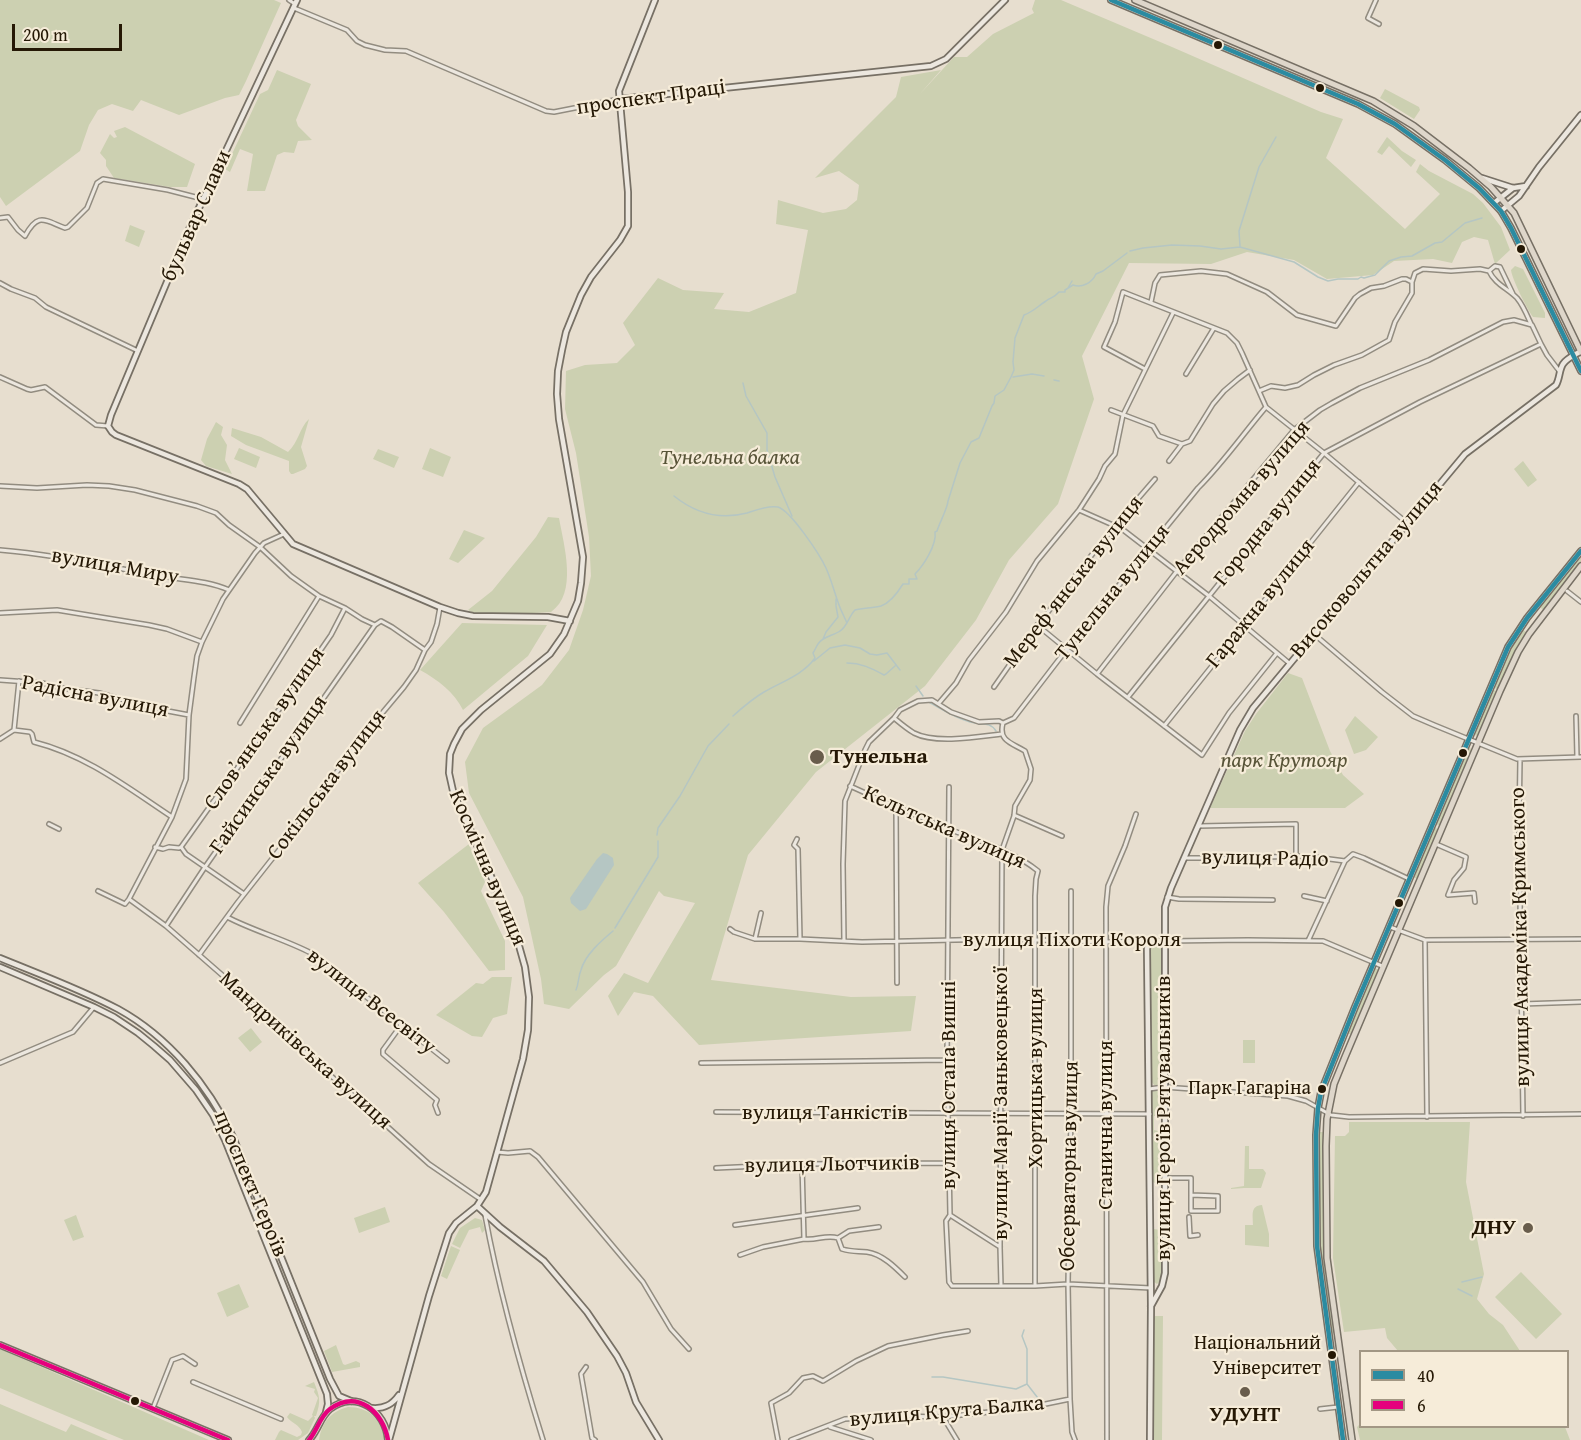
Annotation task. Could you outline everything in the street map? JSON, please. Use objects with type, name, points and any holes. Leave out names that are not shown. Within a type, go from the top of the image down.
[{"type":"main road","name":"Космічна вулиця","points":[[388,1440],[449,1233],[453,1225],[477,1206],[486,1192],[522,1065],[527,1037],[529,997],[523,955],[514,928],[451,786],[450,754],[466,724],[550,654],[570,621],[578,601],[582,583],[583,557],[558,420],[558,371],[566,332],[581,295],[591,276],[620,240],[628,226],[628,192],[620,87],[656,0]]},
{"type":"main road","name":"проспект Праці","points":[[620,99],[931,66],[946,59],[1005,0]]},
{"type":"main road","points":[[1111,0],[1354,102],[1408,133],[1451,165],[1479,188],[1501,211],[1581,371]]},
{"type":"main road","points":[[1135,0],[1373,101],[1414,126],[1482,178],[1508,206],[1524,233],[1581,352]]},
{"type":"main road","name":"бульвар Слави","points":[[108,426],[203,199],[295,4]]},
{"type":"main road","points":[[1501,211],[1519,196],[1581,115]]},
{"type":"main road","points":[[1482,178],[1513,188]]},
{"type":"main road","points":[[1494,203],[1513,188],[1526,186]]},
{"type":"main road","name":"Високовольтна вулиця","points":[[1197,826],[1241,726],[1289,663],[1465,454],[1556,385],[1564,362],[1581,352]]},
{"type":"main road","points":[[108,426],[116,435],[243,486],[293,544],[300,548],[458,613],[473,616],[548,617],[570,621]]},
{"type":"main road","points":[[1343,1440],[1317,1246],[1316,1150],[1321,1092],[1409,879],[1514,637],[1581,551]]},
{"type":"main road","points":[[1352,1440],[1327,1258],[1326,1146],[1328,1114],[1334,1084],[1500,691],[1523,643],[1536,623],[1577,575],[1581,566]]},
{"type":"main road","name":"вулиця Героїв Рятувальників","points":[[1151,1306],[1164,1280],[1164,908],[1197,826]]},
{"type":"main road","name":"вулиця Героїв Рятувальників","points":[[1150,1440],[1150,1114],[1147,949],[1151,940]]},
{"type":"main road","name":"вулиця Піхоти Короля","points":[[1151,940],[1164,941]]},
{"type":"main road","name":"проспект Героїв","points":[[0,958],[98,999],[143,1025],[176,1054],[202,1085],[224,1119],[334,1389],[345,1400],[353,1401]]},
{"type":"main road","name":"проспект Героїв","points":[[0,967],[114,1017],[154,1046],[186,1078],[209,1110],[225,1140],[324,1384],[328,1404],[326,1412]]},
{"type":"main road","points":[[477,1206],[485,1215],[544,1261],[587,1312],[617,1356],[626,1373],[636,1402],[659,1440]]},
{"type":"main road","points":[[276,1264],[283,1261]]},
{"type":"main road","points":[[0,1345],[228,1440]]},
{"type":"main road","points":[[309,1440],[326,1412],[338,1404],[353,1401],[372,1407],[386,1407],[402,1391]]},
{"type":"main road","points":[[372,1407],[386,1426],[388,1440]]},
{"type":"main road","points":[[317,1440],[318,1428]]},
{"type":"street","name":"проспект Праці","points":[[290,0],[347,30],[357,41],[365,45],[385,50],[406,51],[546,111],[554,112],[620,99]]},
{"type":"street","points":[[1376,0],[1368,18],[1379,24]]},
{"type":"street","points":[[0,218],[8,217],[25,236],[34,222],[42,219],[68,228],[87,208],[97,183],[103,179],[168,190],[203,199]]},
{"type":"street","points":[[1259,391],[1271,386],[1285,388],[1298,385],[1324,370],[1362,355],[1389,340],[1395,322],[1412,293],[1412,282],[1416,273],[1423,269],[1489,271],[1496,266],[1500,267],[1510,289],[1524,308],[1547,355],[1560,372]]},
{"type":"street","points":[[1489,271],[1498,284],[1515,296]]},
{"type":"street","points":[[1151,302],[1155,283],[1160,275],[1215,272],[1227,274],[1267,292],[1297,315],[1336,326],[1360,294],[1371,288],[1402,279],[1412,282]]},
{"type":"street","points":[[0,283],[35,298],[46,307],[138,351]]},
{"type":"street","points":[[1145,369],[1104,347],[1115,322],[1123,292],[1232,337],[1242,352],[1266,407],[1407,523]]},
{"type":"street","points":[[939,703],[999,623],[1037,561],[1077,512],[1115,454],[1123,415],[1173,313]]},
{"type":"street","name":"Аеродромна вулиця","points":[[1098,674],[1177,571],[1294,430],[1332,403],[1360,388],[1429,360],[1503,322],[1514,320],[1532,325]]},
{"type":"street","points":[[1186,374],[1214,328]]},
{"type":"street","name":"Городна вулиця","points":[[1128,697],[1324,453],[1420,402],[1541,344]]},
{"type":"street","points":[[1169,461],[1182,444],[1190,441],[1224,391],[1250,370]]},
{"type":"street","points":[[0,377],[31,390],[45,387],[96,425],[108,426]]},
{"type":"street","name":"Тунельна вулиця","points":[[1003,723],[1017,716],[1067,649],[1266,407]]},
{"type":"street","points":[[1110,410],[1153,426],[1159,436],[1182,444]]},
{"type":"street","name":"Мерефʼянська вулиця","points":[[994,687],[1037,625],[1114,525],[1155,479]]},
{"type":"street","name":"Гаражна вулиця","points":[[1164,726],[1359,482]]},
{"type":"street","points":[[0,486],[37,488],[87,485],[135,490],[216,513],[260,547],[291,576],[319,596],[375,625],[381,621],[425,651]]},
{"type":"street","points":[[1077,512],[1114,525],[1149,549],[1289,663]]},
{"type":"street","points":[[98,891],[125,904],[172,817],[186,779],[189,715],[197,656],[202,642],[229,590],[260,547],[284,534]]},
{"type":"street","name":"вулиця Миру","points":[[0,550],[25,552],[168,578],[204,582],[229,590]]},
{"type":"street","points":[[1568,591],[1581,602]]},
{"type":"street","points":[[240,723],[319,596]]},
{"type":"street","name":"Сокільська вулиця","points":[[199,955],[363,736],[416,670],[435,632],[440,607]]},
{"type":"street","name":"Словʼянська вулиця","points":[[181,847],[331,635],[345,608]]},
{"type":"street","points":[[0,613],[57,610],[149,625],[202,642]]},
{"type":"street","name":"Гайсинська вулиця","points":[[166,926],[375,625]]},
{"type":"street","points":[[1037,625],[1164,726]]},
{"type":"street","points":[[1313,634],[1413,716],[1520,759],[1579,757],[1576,716]]},
{"type":"street","name":"Високовольтна вулиця","points":[[1164,726],[1202,755],[1229,713],[1277,653]]},
{"type":"street","name":"Радісна вулиця","points":[[0,680],[99,693],[152,708],[189,715]]},
{"type":"street","points":[[14,730],[19,681]]},
{"type":"street","points":[[844,941],[845,801],[869,742],[900,710],[918,701],[932,700],[951,712],[979,722],[999,721],[1003,723],[1001,734],[962,739],[934,738],[915,734],[894,718]]},
{"type":"street","points":[[0,739],[14,730],[30,732],[34,742],[54,747],[86,761],[172,817]]},
{"type":"street","name":"вулиця Марії Заньковецької","points":[[1001,734],[1010,744],[1025,751],[1030,769],[1029,784],[1018,799],[1002,850],[1001,1286]]},
{"type":"street","name":"вулиця Академіка Кримського","points":[[1520,759],[1518,827],[1523,1116]]},
{"type":"street","name":"Кельтська вулиця","points":[[850,786],[1002,850],[1026,861],[1038,871]]},
{"type":"street","name":"вулиця Остапа Вишні","points":[[949,787],[947,1060],[950,1215],[1000,1247]]},
{"type":"street","points":[[896,807],[897,983]]},
{"type":"street","name":"Станична вулиця","points":[[1107,1440],[1106,908],[1108,886],[1136,814]]},
{"type":"street","points":[[1014,815],[1062,836]]},
{"type":"street","points":[[49,824],[59,829]]},
{"type":"street","points":[[1197,826],[1296,824],[1296,857]]},
{"type":"street","points":[[797,839],[794,845],[798,849],[800,939]]},
{"type":"street","points":[[1436,844],[1466,857],[1464,868],[1454,880],[1448,895],[1474,893],[1475,902]]},
{"type":"street","points":[[155,847],[164,849],[181,847],[186,854],[244,894]]},
{"type":"street","name":"вулиця Радіо","points":[[1184,858],[1314,857],[1345,861],[1353,854],[1409,879]]},
{"type":"street","points":[[1308,941],[1345,861]]},
{"type":"street","name":"Хортицька вулиця","points":[[1035,1286],[1035,896],[1038,871]]},
{"type":"street","name":"Обсерваторна вулиця","points":[[1071,891],[1068,1284],[1070,1399],[1072,1432],[1075,1440]]},
{"type":"street","points":[[1304,896],[1326,901]]},
{"type":"street","points":[[1167,897],[1273,900]]},
{"type":"street","name":"Мандриківська вулиця","points":[[129,899],[166,926],[199,955],[429,1164],[482,1200]]},
{"type":"street","points":[[755,939],[761,913]]},
{"type":"street","name":"вулиця Всесвіту","points":[[226,917],[291,943],[311,954],[447,1061]]},
{"type":"street","points":[[1389,927],[1425,940],[1581,939]]},
{"type":"street","name":"вулиця Піхоти Короля","points":[[730,929],[755,939],[949,941],[1002,939],[1106,942],[1151,940]]},
{"type":"street","points":[[1425,940],[1427,1117]]},
{"type":"street","name":"вулиця Піхоти Короля","points":[[1164,941],[1323,941],[1384,966]]},
{"type":"street","points":[[1521,1004],[1581,1002]]},
{"type":"street","points":[[0,1063],[73,1032],[94,1007]]},
{"type":"street","points":[[402,1024],[383,1050],[383,1054],[437,1100],[435,1106],[438,1113]]},
{"type":"street","points":[[701,1063],[947,1060]]},
{"type":"street","points":[[1149,1089],[1164,1087],[1288,1096],[1306,1101],[1328,1114],[1349,1117],[1581,1114]]},
{"type":"street","name":"вулиця Танкістів","points":[[716,1112],[1150,1114]]},
{"type":"street","points":[[497,1152],[530,1151],[538,1157],[643,1282],[671,1329],[689,1349]]},
{"type":"street","name":"вулиця Льотчиків","points":[[716,1168],[802,1164],[948,1163]]},
{"type":"street","points":[[802,1164],[804,1239]]},
{"type":"street","points":[[1164,1178],[1191,1178],[1191,1196],[1191,1211],[1218,1211],[1218,1196],[1191,1196]]},
{"type":"street","points":[[735,1225],[858,1208]]},
{"type":"street","points":[[485,1215],[504,1302],[543,1440]]},
{"type":"street","points":[[950,1215],[946,1221],[950,1284],[954,1286],[1068,1284],[1151,1288]]},
{"type":"street","points":[[1190,1217],[1190,1236],[1198,1236]]},
{"type":"street","points":[[740,1254],[804,1239],[831,1236],[838,1238],[849,1231],[879,1227]]},
{"type":"street","points":[[838,1238],[842,1249],[853,1252],[870,1252],[890,1263],[905,1277]]},
{"type":"street","points":[[778,1440],[771,1403],[789,1393],[803,1378],[813,1376],[823,1381],[856,1361],[888,1346],[968,1331]]},
{"type":"street","points":[[153,1408],[172,1360],[183,1356],[195,1364]]},
{"type":"street","points":[[586,1367],[581,1374],[592,1438],[595,1440]]},
{"type":"street","points":[[194,1382],[281,1419]]},
{"type":"street","name":"вулиця Крута Балка","points":[[791,1440],[845,1419],[943,1417],[1026,1408],[1070,1399]]},
{"type":"street","points":[[1320,1409],[1338,1407]]},
{"type":"street","points":[[943,1417],[957,1440]]},
{"type":"street","points":[[829,1426],[871,1440]]},
{"type":"green space","points":[[0,0],[274,0],[281,3],[239,95],[179,115],[141,100],[133,111],[112,104],[98,110],[89,125],[80,151],[6,206],[0,197]]},
{"type":"green space","name":"Тунельна балка","points":[[1035,0],[1061,0],[1321,112],[1343,119],[1326,158],[1405,229],[1440,194],[1416,172],[1420,164],[1473,194],[1483,203],[1501,227],[1510,250],[1495,264],[1488,240],[1474,237],[1462,242],[1452,263],[1433,259],[1394,261],[1373,275],[1327,279],[1294,260],[1247,252],[1211,264],[1129,263],[1082,356],[1094,399],[1058,504],[1009,560],[976,620],[925,686],[816,772],[748,855],[711,980],[851,997],[916,996],[911,1031],[699,1045],[653,996],[634,992],[618,1016],[608,996],[624,973],[648,983],[695,903],[664,896],[659,891],[616,966],[569,1009],[544,1004],[541,979],[523,897],[469,793],[465,762],[483,728],[542,685],[569,650],[583,610],[591,576],[589,537],[576,453],[565,409],[566,371],[585,365],[617,363],[635,345],[623,323],[658,278],[683,290],[724,293],[714,309],[749,312],[796,293],[808,230],[776,224],[778,200],[823,213],[846,209],[857,200],[859,185],[839,171],[815,178],[896,97],[901,77],[941,70],[919,95],[954,57],[967,57],[993,34],[1034,13],[1032,9]]},
{"type":"green space","points":[[277,70],[311,84],[296,120],[298,126],[312,140],[298,141],[294,153],[284,152],[277,155],[265,191],[247,191],[253,154],[240,149],[230,172],[225,169],[260,94],[268,90]]},
{"type":"green space","points":[[1385,89],[1419,107],[1420,110],[1414,119],[1380,98]]},
{"type":"green space","points":[[125,127],[195,164],[187,187],[170,187],[114,178],[106,166],[106,160],[100,153],[110,134],[114,138],[117,137],[114,131]]},
{"type":"green space","points":[[1387,137],[1416,160],[1411,167],[1389,146],[1382,155],[1377,152]]},
{"type":"green space","points":[[130,225],[145,231],[139,247],[125,241]]},
{"type":"green space","points":[[1515,266],[1523,269],[1545,313],[1545,318],[1533,317],[1527,308],[1512,274],[1511,270]]},
{"type":"green space","points":[[309,419],[301,447],[307,466],[293,474],[289,471],[289,461],[246,445],[231,436],[232,428],[261,437],[288,452]]},
{"type":"green space","points":[[216,422],[223,427],[221,435],[227,445],[225,460],[232,474],[206,466],[201,460],[207,439]]},
{"type":"green space","points":[[239,448],[260,457],[256,468],[234,459]]},
{"type":"green space","points":[[430,448],[451,457],[443,477],[422,469]]},
{"type":"green space","points":[[378,449],[399,457],[394,468],[373,459]]},
{"type":"green space","points":[[1523,461],[1537,480],[1528,487],[1514,469]]},
{"type":"green space","points":[[548,517],[559,518],[566,555],[567,581],[559,604],[551,612],[479,616],[468,610],[492,591],[536,537]]},
{"type":"green space","points":[[464,530],[485,538],[458,563],[449,559]]},
{"type":"green space","points":[[1581,554],[1581,563],[1543,610],[1539,606]]},
{"type":"green space","points":[[462,623],[547,625],[528,656],[463,710],[445,687],[420,670]]},
{"type":"green space","points":[[1522,629],[1527,633],[1499,690],[1493,687],[1510,648]]},
{"type":"green space","name":"парк Крутояр","points":[[1288,673],[1302,678],[1330,751],[1343,775],[1364,794],[1345,808],[1210,808],[1245,731]]},
{"type":"green space","points":[[1492,689],[1498,692],[1479,737],[1473,734]]},
{"type":"green space","points":[[1355,716],[1378,737],[1366,750],[1354,754],[1345,730]]},
{"type":"green space","points":[[1468,747],[1473,750],[1441,826],[1435,824]]},
{"type":"green space","points":[[1434,827],[1439,830],[1418,879],[1413,877]]},
{"type":"green space","points":[[469,844],[485,882],[481,891],[505,941],[505,970],[489,971],[444,912],[418,883]]},
{"type":"green space","points":[[1154,943],[1160,943],[1162,948],[1160,1085],[1154,1085],[1151,1081],[1150,950]]},
{"type":"green space","points":[[1374,968],[1380,970],[1353,1035],[1347,1033]]},
{"type":"green space","points":[[492,977],[512,977],[507,1014],[493,1018],[482,1037],[472,1036],[436,1015],[476,983],[483,984]]},
{"type":"green space","points":[[251,1028],[262,1042],[250,1052],[238,1038]]},
{"type":"green space","points":[[1243,1040],[1255,1040],[1255,1063],[1243,1063]]},
{"type":"green space","points":[[1152,1090],[1159,1090],[1162,1096],[1162,1116],[1154,1116],[1154,1130],[1158,1131],[1160,1136],[1163,1154],[1162,1178],[1156,1184],[1152,1181]]},
{"type":"green space","points":[[1349,1122],[1470,1122],[1466,1182],[1484,1274],[1477,1299],[1489,1314],[1503,1325],[1519,1350],[1397,1350],[1387,1338],[1385,1328],[1344,1332],[1333,1258],[1335,1136],[1345,1136],[1349,1132]]},
{"type":"green space","points":[[1319,1132],[1325,1132],[1324,1222],[1335,1333],[1330,1334],[1319,1250]]},
{"type":"green space","points":[[1245,1146],[1249,1146],[1249,1169],[1263,1169],[1266,1173],[1261,1188],[1231,1189],[1244,1186]]},
{"type":"green space","points":[[1262,1205],[1269,1234],[1269,1247],[1245,1245],[1245,1225],[1253,1225],[1254,1209]]},
{"type":"green space","points":[[385,1207],[390,1222],[359,1233],[354,1218]]},
{"type":"green space","points":[[76,1215],[84,1237],[73,1241],[64,1220]]},
{"type":"green space","points":[[475,1218],[482,1220],[485,1230],[482,1233],[480,1227],[469,1230],[460,1248],[452,1244],[460,1228]]},
{"type":"green space","points":[[1153,1229],[1162,1232],[1162,1279],[1157,1284],[1153,1281]]},
{"type":"green space","points":[[451,1246],[460,1250],[447,1279],[441,1276]]},
{"type":"green space","points":[[1521,1272],[1562,1314],[1536,1339],[1495,1297]]},
{"type":"green space","points":[[239,1284],[249,1307],[227,1317],[217,1293]]},
{"type":"green space","points":[[1155,1316],[1163,1316],[1162,1440],[1152,1440],[1153,1320]]},
{"type":"green space","points":[[336,1345],[343,1364],[356,1361],[360,1363],[360,1367],[332,1372],[324,1351]]},
{"type":"green space","points":[[0,1349],[209,1440],[124,1440],[0,1388]]},
{"type":"green space","points":[[314,1382],[319,1395],[319,1403],[308,1433],[298,1440],[275,1440],[281,1430],[297,1437],[301,1435],[301,1429],[287,1417],[290,1413],[308,1421],[313,1416],[318,1398],[314,1392],[315,1389],[305,1386]]},
{"type":"green space","points":[[0,1404],[66,1432],[71,1424],[108,1440],[0,1440]]},
{"type":"green space","points":[[348,1407],[362,1409],[374,1416],[382,1426],[385,1440],[319,1440],[322,1428],[328,1419],[336,1412]]},
{"type":"green space","points":[[1359,1425],[1359,1428],[1565,1428],[1570,1440],[1360,1440],[1357,1427]]},
{"type":"shaded area","points":[[603,853],[613,858],[614,865],[586,909],[580,911],[571,903],[570,898]]},
{"type":"waterway","points":[[1240,246],[1239,231],[1259,167],[1276,137]]},
{"type":"waterway","points":[[1130,251],[1172,245],[1221,249],[1240,247],[1294,262],[1328,281],[1358,279],[1375,275],[1389,261],[1412,256],[1435,243],[1442,242],[1465,223],[1482,218]]},
{"type":"waterway","points":[[733,716],[748,703],[810,664],[815,658],[813,653],[820,641],[842,629],[855,610],[884,605],[894,597],[903,584],[909,584],[909,579],[917,579],[915,574],[932,549],[935,532],[947,507],[960,463],[971,442],[979,438],[995,396],[1004,390],[1014,370],[1015,338],[1024,315],[1059,292],[1065,292],[1073,285],[1080,286],[1089,282],[1096,274],[1127,253]]},
{"type":"waterway","points":[[1068,288],[1072,281]]},
{"type":"waterway","points":[[1013,377],[1032,374],[1044,376]]},
{"type":"waterway","points":[[1054,380],[1059,381]]},
{"type":"waterway","points":[[743,383],[746,396],[767,433],[767,450],[775,477],[792,516]]},
{"type":"waterway","points":[[674,496],[690,507],[708,514],[737,515],[770,507],[784,510],[805,534],[823,562],[847,623]]},
{"type":"waterway","points":[[823,639],[838,617],[836,599]]},
{"type":"waterway","points":[[814,661],[830,648],[845,645],[860,648],[870,654],[887,653],[900,670]]},
{"type":"waterway","points":[[847,663],[866,666],[884,675],[895,666]]},
{"type":"waterway","points":[[916,686],[923,696]]},
{"type":"waterway","points":[[927,701],[959,718],[988,725],[996,731]]},
{"type":"waterway","points":[[657,835],[658,828],[680,796],[708,746],[729,724]]},
{"type":"waterway","points":[[615,928],[658,857],[658,841]]},
{"type":"waterway","points":[[576,990],[586,959],[613,931]]},
{"type":"waterway","points":[[1462,1282],[1482,1277]]},
{"type":"waterway","points":[[1458,1289],[1472,1296]]},
{"type":"waterway","points":[[932,1377],[1016,1389],[1027,1384],[1027,1349],[1022,1336],[1024,1330]]},
{"type":"waterway","points":[[1027,1384],[1041,1402]]},
{"type":"transit line","name":"40","points":[[1111,0],[1358,104],[1395,124],[1445,160],[1479,188],[1501,211],[1581,371]]},
{"type":"transit line","name":"40","points":[[1343,1440],[1317,1246],[1316,1135],[1321,1092],[1508,647],[1527,618],[1581,551]]},
{"type":"transit line","name":"6","points":[[0,1345],[228,1440]]},
{"type":"transit line","name":"6","points":[[309,1440],[330,1409],[340,1403],[350,1401],[368,1406],[375,1413],[381,1421],[388,1440]]},
{"type":"place","name":"Тунельна","points":[[817,757]]},
{"type":"place","name":"Парк Гагаріна","points":[[1322,1089]]},
{"type":"place","name":"ДНУ","points":[[1528,1228]]},
{"type":"place","name":"Національний Університет","points":[[1332,1355]]},
{"type":"place","name":"УДУНТ","points":[[1245,1392]]}]
